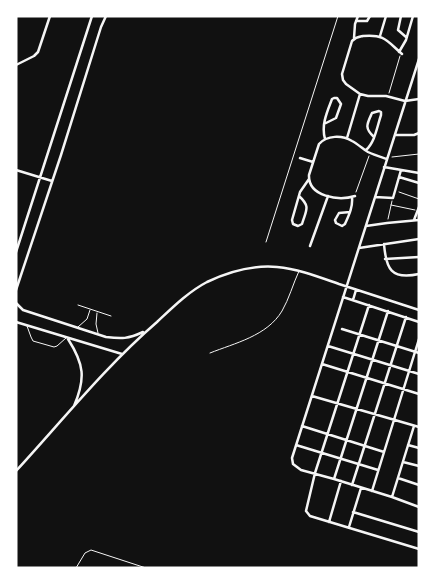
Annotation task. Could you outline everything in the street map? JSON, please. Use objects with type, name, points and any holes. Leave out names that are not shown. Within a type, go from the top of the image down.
[{"type":"street","points":[[16,65],[38,52],[50,16]]},
{"type":"street","points":[[16,252],[92,16]]},
{"type":"street","points":[[16,290],[106,16]]},
{"type":"street","points":[[358,16],[354,38],[342,74],[346,84],[360,94],[368,96],[388,96],[405,101],[419,100]]},
{"type":"street","points":[[356,21],[366,21],[370,16]]},
{"type":"street","points":[[380,37],[386,16]]},
{"type":"street","points":[[401,16],[398,30],[406,38]]},
{"type":"street","points":[[354,38],[380,37],[400,53],[413,16]]},
{"type":"street","points":[[419,59],[292,458],[294,464],[301,470],[419,507]]},
{"type":"street","points":[[346,138],[360,94]]},
{"type":"street","points":[[324,124],[336,118],[341,104],[337,98],[332,100],[324,124],[323,132],[325,139]]},
{"type":"street","points":[[366,150],[370,146],[374,137],[382,114],[379,110],[372,113],[367,125],[367,130],[374,137]]},
{"type":"street","points":[[395,135],[419,134]]},
{"type":"street","points":[[299,196],[306,203],[307,207],[302,224],[298,226],[293,224],[292,221],[299,196],[309,179],[319,144],[325,139],[332,137],[346,138],[354,141],[370,153],[387,158]]},
{"type":"street","points":[[300,158],[313,162]]},
{"type":"street","points":[[384,167],[419,173]]},
{"type":"street","points":[[16,170],[52,181]]},
{"type":"street","points":[[375,197],[393,198],[401,170]]},
{"type":"street","points":[[399,177],[419,183]]},
{"type":"street","points":[[309,179],[310,184],[318,192],[328,196],[338,198],[353,196],[350,212],[344,225],[341,226],[336,223],[335,220],[339,213],[350,212]]},
{"type":"street","points":[[310,246],[328,196]]},
{"type":"street","points":[[414,220],[418,208]]},
{"type":"street","points":[[366,226],[419,220]]},
{"type":"street","points":[[359,248],[419,239]]},
{"type":"street","points":[[384,244],[385,259],[394,274],[400,276],[419,274]]},
{"type":"street","points":[[385,259],[419,257]]},
{"type":"street","points":[[16,472],[122,354],[146,331],[192,291],[225,275],[247,269],[277,267],[299,271],[419,310]]},
{"type":"street","points":[[353,300],[356,290]]},
{"type":"street","points":[[343,297],[419,322]]},
{"type":"street","points":[[16,303],[23,310],[99,334],[118,338],[131,337],[146,331]]},
{"type":"street","points":[[369,305],[315,473],[306,511],[310,516],[419,549]]},
{"type":"street","points":[[334,479],[388,311]]},
{"type":"street","points":[[352,485],[406,317]]},
{"type":"street","points":[[16,322],[122,354]]},
{"type":"street","points":[[342,329],[419,353]]},
{"type":"street","points":[[67,337],[78,354],[82,372],[80,392],[72,410]]},
{"type":"street","points":[[372,491],[419,339]]},
{"type":"street","points":[[328,346],[419,374]]},
{"type":"street","points":[[322,364],[419,394]]},
{"type":"street","points":[[312,396],[419,426]]},
{"type":"street","points":[[302,426],[384,452]]},
{"type":"street","points":[[392,497],[414,426]]},
{"type":"street","points":[[296,445],[378,470]]},
{"type":"street","points":[[408,445],[419,448]]},
{"type":"street","points":[[403,462],[419,466]]},
{"type":"street","points":[[398,478],[419,485]]},
{"type":"street","points":[[329,522],[341,481]]},
{"type":"street","points":[[348,528],[361,488]]},
{"type":"street","points":[[353,512],[419,532]]},
{"type":"lane","points":[[210,353],[261,333],[270,326],[282,312],[299,271]]},
{"type":"lane","points":[[78,305],[111,316]]},
{"type":"lane","points":[[78,328],[87,319],[90,309]]},
{"type":"lane","points":[[98,312],[96,324],[99,334]]},
{"type":"lane","points":[[27,325],[33,341],[54,348],[67,337]]},
{"type":"lane","points":[[76,568],[84,553],[93,550],[146,568]]},
{"type":"path","points":[[266,242],[338,16]]},
{"type":"path","points":[[388,96],[400,53]]},
{"type":"path","points":[[353,196],[370,153]]},
{"type":"path","points":[[387,158],[419,154]]},
{"type":"path","points":[[396,190],[419,200]]},
{"type":"path","points":[[387,223],[393,198]]},
{"type":"path","points":[[391,205],[418,208]]}]
